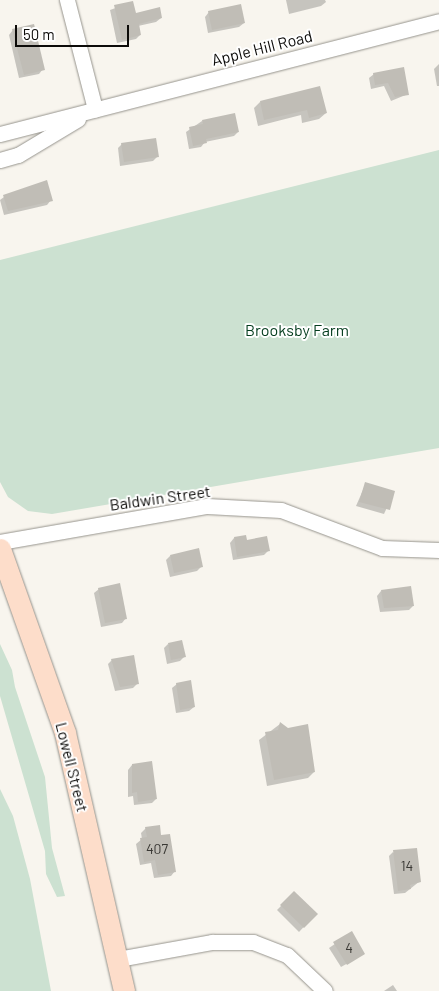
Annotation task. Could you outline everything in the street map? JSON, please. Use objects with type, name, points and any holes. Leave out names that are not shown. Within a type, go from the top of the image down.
[{"type":"main road","name":"Lowell Street","points":[[0,549],[65,733],[124,991]]},
{"type":"street","points":[[67,0],[95,109]]},
{"type":"street","name":"Apple Hill Road","points":[[0,134],[439,21]]},
{"type":"street","name":"Apple Hill Road","points":[[0,160],[18,155],[95,109]]},
{"type":"street","name":"Baldwin Street","points":[[0,542],[207,506],[281,510],[382,548],[439,550]]},
{"type":"street","points":[[118,959],[212,942],[252,942],[288,955],[325,991]]},
{"type":"green space","name":"Brooksby Farm","points":[[439,150],[439,448],[52,514],[28,511],[8,497],[0,482],[0,260]]},
{"type":"green space","points":[[0,644],[12,670],[15,687],[45,777],[52,848],[65,896],[57,897],[46,874],[45,851],[0,696]]},
{"type":"green space","points":[[0,789],[13,816],[30,879],[51,991],[0,991]]},
{"type":"building","points":[[133,1],[136,13],[160,7],[162,18],[139,24],[141,35],[122,40],[114,5]]},
{"type":"building","points":[[241,4],[245,23],[212,30],[208,11]]},
{"type":"building","points":[[34,24],[45,70],[24,75],[12,29]]},
{"type":"building","points":[[404,67],[409,95],[395,97],[388,83],[375,85],[373,73]]},
{"type":"building","points":[[320,86],[327,113],[309,118],[307,110],[264,120],[260,101]]},
{"type":"building","points":[[235,113],[239,132],[206,139],[207,143],[193,146],[189,127],[203,124],[202,120]]},
{"type":"building","points":[[156,138],[159,157],[124,162],[121,143]]},
{"type":"building","points":[[47,180],[53,201],[8,211],[3,195]]},
{"type":"building","points":[[365,482],[395,491],[390,510],[359,502]]},
{"type":"building","points":[[246,535],[247,540],[267,536],[270,551],[237,557],[234,537]]},
{"type":"building","points":[[199,548],[203,567],[174,573],[170,555]]},
{"type":"building","points":[[120,583],[127,619],[105,623],[98,588]]},
{"type":"building","points":[[411,586],[414,606],[384,608],[381,590]]},
{"type":"building","points":[[182,640],[186,657],[171,660],[168,643]]},
{"type":"building","points":[[134,655],[139,684],[120,687],[111,659]]},
{"type":"building","points":[[191,680],[195,707],[180,710],[176,683]]},
{"type":"building","points":[[280,722],[288,728],[308,724],[315,772],[274,780],[265,732],[278,730]]},
{"type":"building","points":[[152,761],[157,799],[138,802],[137,792],[132,793],[132,764]]},
{"type":"building","points":[[160,825],[161,835],[170,834],[176,872],[158,875],[155,860],[144,862],[140,838],[147,837],[145,827]]},
{"type":"building","points":[[417,848],[421,882],[410,885],[411,889],[398,891],[393,850]]},
{"type":"building","points":[[294,891],[318,914],[304,928],[280,905]]},
{"type":"building","points":[[352,931],[365,954],[347,965],[333,942]]}]
